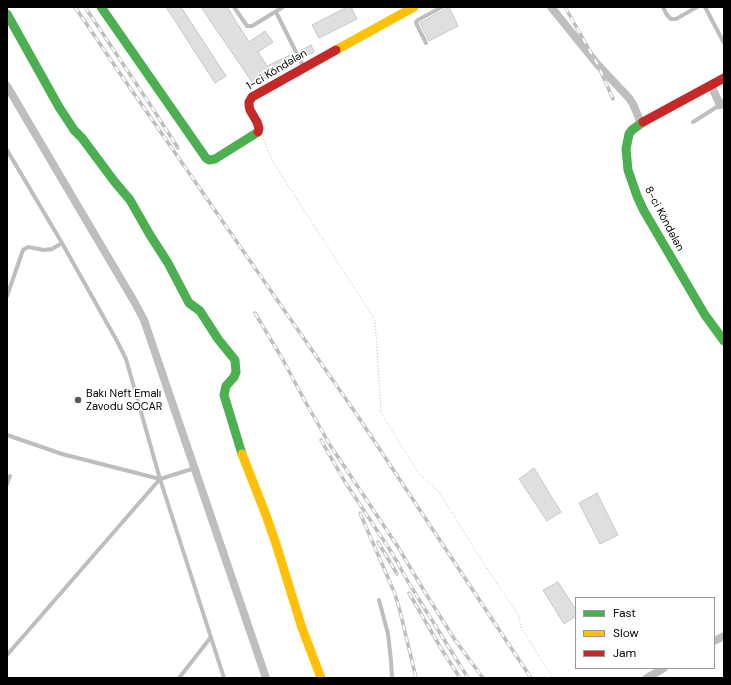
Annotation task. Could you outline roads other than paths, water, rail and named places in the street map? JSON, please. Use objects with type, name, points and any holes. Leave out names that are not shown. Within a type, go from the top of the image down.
[{"type":"street","name":"1-ci Köndələn","points":[[102,7],[206,158],[209,160],[215,159],[258,132],[258,122],[250,110],[249,105],[252,97],[414,7]]},
{"type":"street","points":[[552,7],[598,65],[629,98],[641,124]]},
{"type":"street","points":[[7,14],[59,107],[74,130],[82,138],[130,200],[168,263],[189,302],[200,311],[218,339],[235,360],[236,372],[234,377],[226,386],[224,395],[244,459],[266,515],[302,628],[321,678]]},
{"type":"street","name":"8-ci Köndələn","points":[[724,78],[632,130],[627,140],[626,162],[637,196],[648,218],[705,315],[724,341]]},
{"type":"street","points":[[711,85],[722,104]]},
{"type":"street","points":[[7,86],[144,320],[266,678]]},
{"type":"street","points":[[715,640],[724,636]]},
{"type":"street","points":[[647,678],[662,669]]},
{"type":"lane","points":[[234,7],[247,26],[252,26],[283,7]]},
{"type":"lane","points":[[426,43],[416,22],[442,7]]},
{"type":"lane","points":[[663,7],[671,19],[676,19],[697,7]]},
{"type":"lane","points":[[705,7],[724,42]]},
{"type":"lane","points":[[276,12],[304,68]]},
{"type":"lane","points":[[693,122],[722,104]]},
{"type":"lane","points":[[7,150],[118,341],[126,359],[160,479],[224,678]]},
{"type":"lane","points":[[7,296],[23,250],[28,247],[44,250],[52,249],[62,243]]},
{"type":"lane","points":[[7,435],[62,454],[160,479]]},
{"type":"lane","points":[[7,654],[160,479],[195,468]]},
{"type":"lane","points":[[7,484],[10,476]]},
{"type":"lane","points":[[378,600],[388,634],[392,678]]},
{"type":"lane","points":[[180,678],[211,637]]},
{"type":"railway","points":[[75,7],[357,415],[531,678]]},
{"type":"railway","points":[[85,7],[178,148]]},
{"type":"railway","points":[[565,7],[598,65],[613,99]]},
{"type":"railway","points":[[255,313],[330,445],[398,547],[455,640],[483,678]]},
{"type":"railway","points":[[321,440],[345,482],[392,553],[410,585],[468,678]]},
{"type":"railway","points":[[360,513],[395,594],[416,678]]},
{"type":"railway","points":[[378,542],[397,574]]},
{"type":"railway","points":[[409,593],[460,678]]},
{"type":"place","name":"Bakı Neft Emalı Zavodu SOCAR","points":[[78,400]]}]
